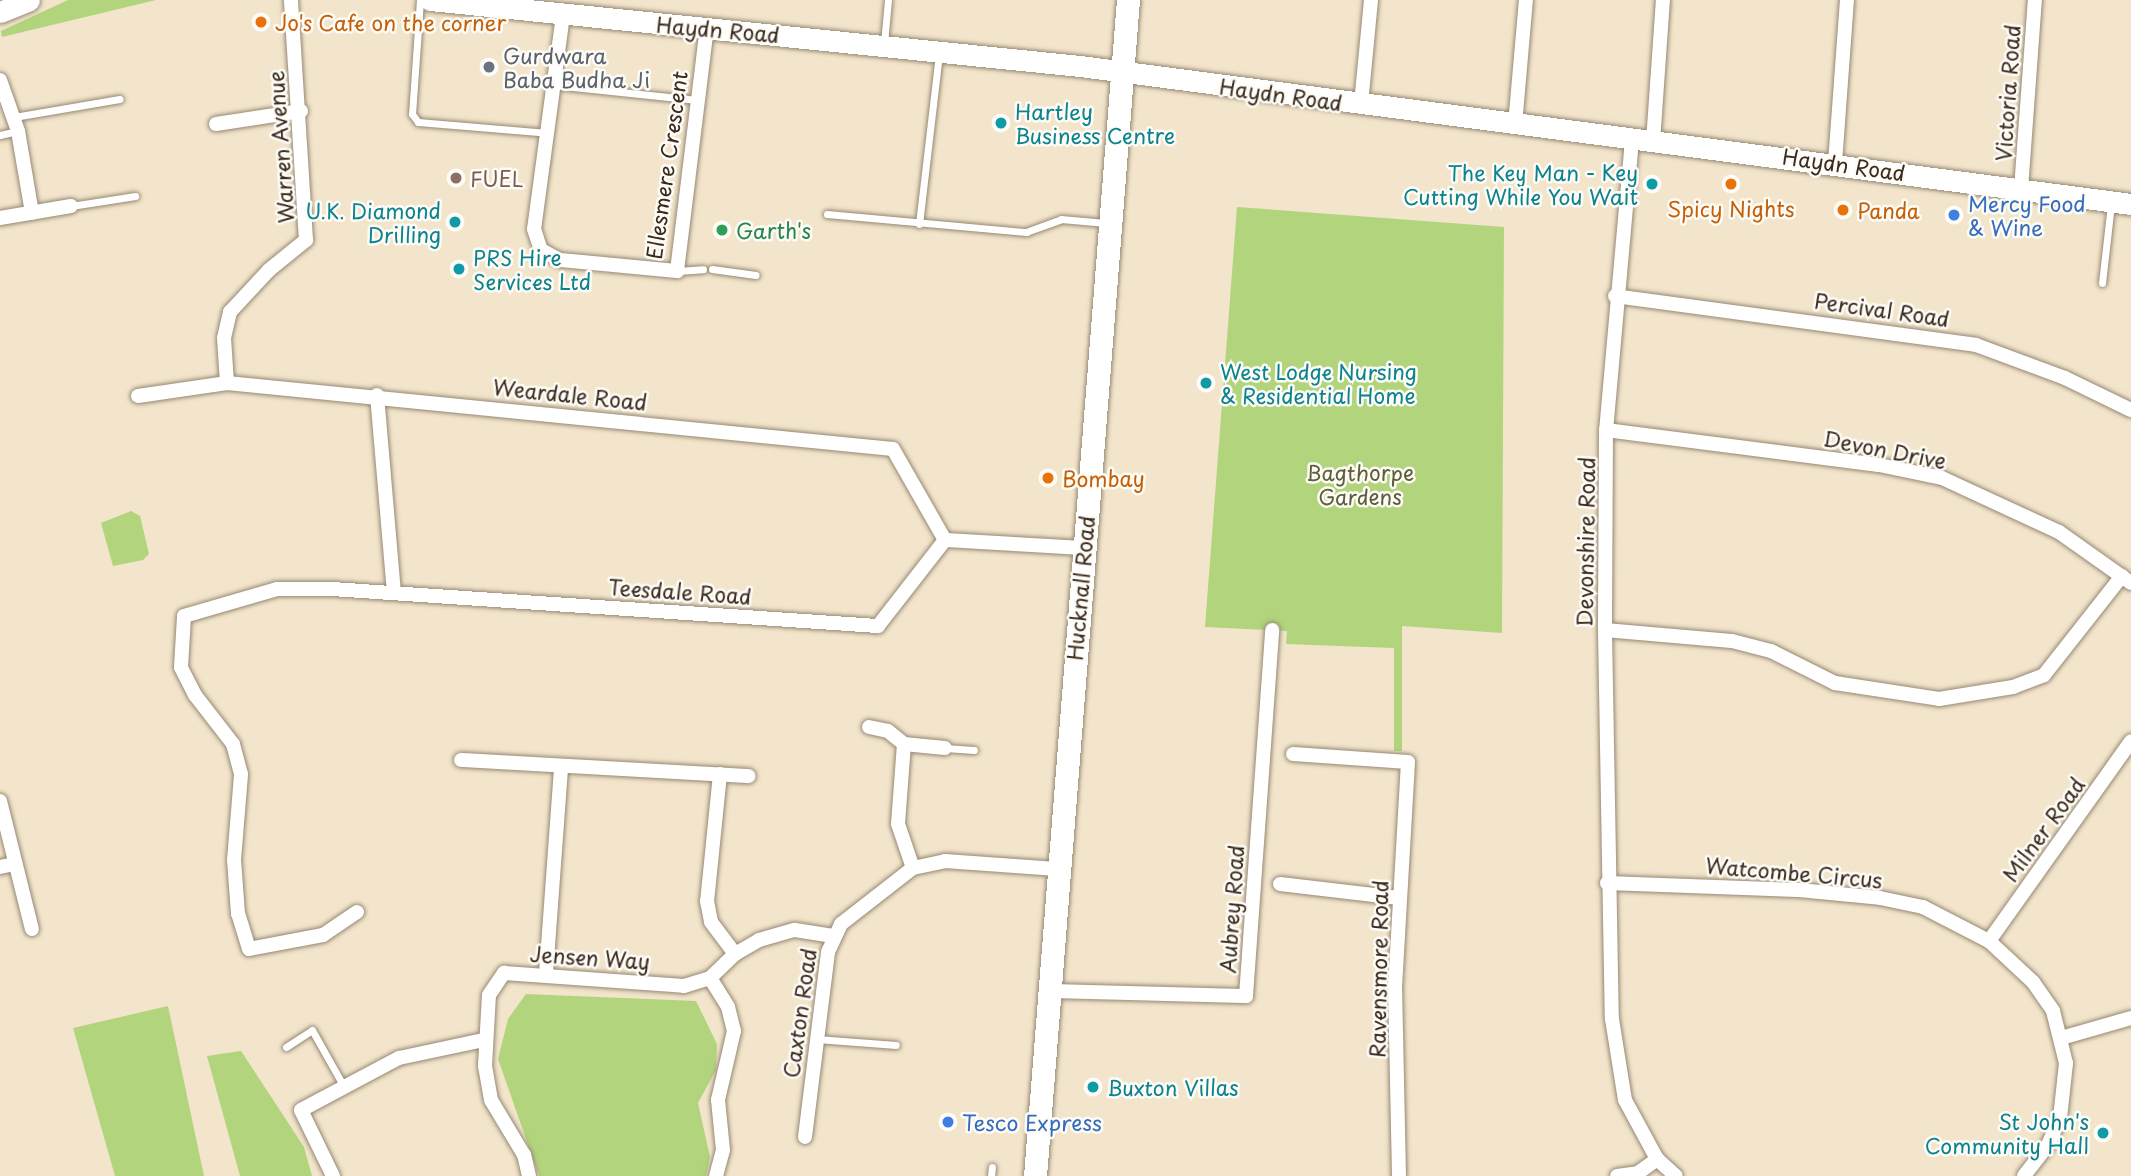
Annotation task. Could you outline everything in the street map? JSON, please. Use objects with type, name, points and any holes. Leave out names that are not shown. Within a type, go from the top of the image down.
[{"type":"main road","name":"Hucknall Road","points":[[1035,1176],[1057,869],[1128,0]]},
{"type":"street","points":[[0,12],[29,0]]},
{"type":"street","name":"Warren Avenue","points":[[226,383],[223,338],[230,312],[269,270],[306,240],[301,111],[291,0]]},
{"type":"street","name":"Haydn Road","points":[[430,0],[1123,72],[1515,125],[1835,163],[2121,203]]},
{"type":"street","points":[[1361,104],[1371,0]]},
{"type":"street","points":[[1515,125],[1526,0]]},
{"type":"street","name":"Devonshire Road","points":[[1657,1159],[1625,1100],[1617,1069],[1608,883],[1606,430],[1615,296],[1643,141],[1663,0]]},
{"type":"street","points":[[1835,163],[1847,0]]},
{"type":"street","name":"Victoria Road","points":[[2021,189],[2035,0]]},
{"type":"street","name":"Ellesmere Crescent","points":[[563,15],[534,229],[541,250],[560,260],[677,271],[707,29]]},
{"type":"street","points":[[0,80],[16,124],[32,213]]},
{"type":"street","points":[[216,124],[301,111]]},
{"type":"street","points":[[0,218],[71,206]]},
{"type":"street","name":"Percival Road","points":[[1615,296],[1976,345],[2065,377],[2131,410]]},
{"type":"street","name":"Weardale Road","points":[[138,396],[226,383],[377,395],[893,449],[945,540]]},
{"type":"street","points":[[377,395],[394,592]]},
{"type":"street","name":"Devon Drive","points":[[1606,430],[1879,465],[1942,478],[2028,515],[2126,580]]},
{"type":"street","points":[[945,540],[1084,548]]},
{"type":"street","name":"Teesdale Road","points":[[357,912],[323,936],[249,949],[238,915],[234,860],[241,774],[233,744],[195,695],[181,667],[184,616],[276,589],[394,592],[877,626],[945,540]]},
{"type":"street","points":[[1605,630],[1732,641],[1771,652],[1835,684],[1938,699],[2012,687],[2045,676],[2126,580]]},
{"type":"street","name":"Aubrey Road","points":[[1049,991],[1246,996],[1272,630]]},
{"type":"street","points":[[869,727],[888,731],[904,744],[945,748]]},
{"type":"street","name":"Milner Road","points":[[1989,941],[2131,741]]},
{"type":"street","points":[[904,744],[898,824],[913,868]]},
{"type":"street","name":"Ravensmore Road","points":[[1293,754],[1408,762],[1395,985],[1399,1176]]},
{"type":"street","points":[[461,760],[748,776]]},
{"type":"street","points":[[546,973],[561,767]]},
{"type":"street","points":[[720,774],[707,901],[711,922],[735,954]]},
{"type":"street","points":[[0,801],[7,866],[32,929]]},
{"type":"street","name":"Caxton Road","points":[[805,1137],[832,936],[873,895],[913,868],[945,861],[1057,869]]},
{"type":"street","name":"Watcombe Circus","points":[[1608,883],[1799,890],[1880,898],[1923,907],[1989,941],[2034,982],[2053,1011],[2066,1063],[2060,1118],[2048,1145],[2024,1176]]},
{"type":"street","points":[[1280,884],[1399,898]]},
{"type":"street","points":[[716,1176],[723,1150],[718,1100],[734,1031],[728,1007],[710,978],[735,954],[759,940],[795,930],[832,936]]},
{"type":"street","name":"Jensen Way","points":[[528,1176],[524,1155],[491,1100],[484,1040],[495,981],[504,973],[546,973],[684,986],[710,978]]},
{"type":"street","points":[[2061,1038],[2131,1018]]},
{"type":"street","points":[[333,1176],[301,1111],[399,1058],[484,1040]]},
{"type":"street","points":[[1617,1176],[1638,1174],[1657,1159],[1676,1176]]},
{"type":"lane","points":[[420,0],[412,114],[418,122],[548,133]]},
{"type":"lane","points":[[884,48],[888,0]]},
{"type":"lane","points":[[919,224],[939,53]]},
{"type":"lane","points":[[554,85],[697,100]]},
{"type":"lane","points":[[0,135],[16,124],[119,99]]},
{"type":"lane","points":[[71,206],[135,196]]},
{"type":"lane","points":[[2102,283],[2121,203]]},
{"type":"lane","points":[[827,214],[1026,232],[1061,219],[1109,224]]},
{"type":"lane","points":[[677,271],[707,269],[756,275]]},
{"type":"lane","points":[[945,748],[974,750]]},
{"type":"lane","points":[[286,1047],[312,1030],[343,1086]]},
{"type":"lane","points":[[817,1039],[896,1045]]},
{"type":"lane","points":[[991,1176],[992,1167]]},
{"type":"green space","points":[[68,0],[156,0],[2,37],[1,31]]},
{"type":"green space","name":"Bagthorpe Gardens","points":[[1237,207],[1504,227],[1502,633],[1402,626],[1402,751],[1394,751],[1394,648],[1286,644],[1287,631],[1205,627]]},
{"type":"green space","points":[[131,511],[140,516],[149,554],[143,560],[113,566],[101,523]]},
{"type":"green space","points":[[526,994],[696,1001],[717,1044],[716,1070],[698,1103],[710,1157],[706,1176],[539,1176],[498,1059],[508,1019]]},
{"type":"green space","points":[[168,1006],[204,1176],[115,1176],[73,1028]]},
{"type":"green space","points":[[241,1051],[304,1147],[312,1176],[240,1176],[207,1056]]},
{"type":"place","name":"Jo's Cafe on the corner","points":[[261,22]]},
{"type":"place","name":"Gurdwara Baba Budha Ji","points":[[489,67]]},
{"type":"place","name":"Hartley Business Centre","points":[[1001,123]]},
{"type":"place","name":"FUEL","points":[[456,178]]},
{"type":"place","name":"The Key Man - Key Cutting While You Wait","points":[[1652,184]]},
{"type":"place","name":"Spicy Nights","points":[[1731,184]]},
{"type":"place","name":"Panda","points":[[1843,210]]},
{"type":"place","name":"Mercy Food & Wine","points":[[1954,215]]},
{"type":"place","name":"U.K. Diamond Drilling","points":[[455,222]]},
{"type":"place","name":"Garth's","points":[[722,230]]},
{"type":"place","name":"PRS Hire Services Ltd","points":[[459,269]]},
{"type":"place","name":"West Lodge Nursing & Residential Home","points":[[1206,383]]},
{"type":"place","name":"Bombay","points":[[1048,478]]},
{"type":"place","name":"Buxton Villas","points":[[1093,1087]]},
{"type":"place","name":"Tesco Express","points":[[948,1122]]},
{"type":"place","name":"St John's Community Hall","points":[[2103,1133]]}]
